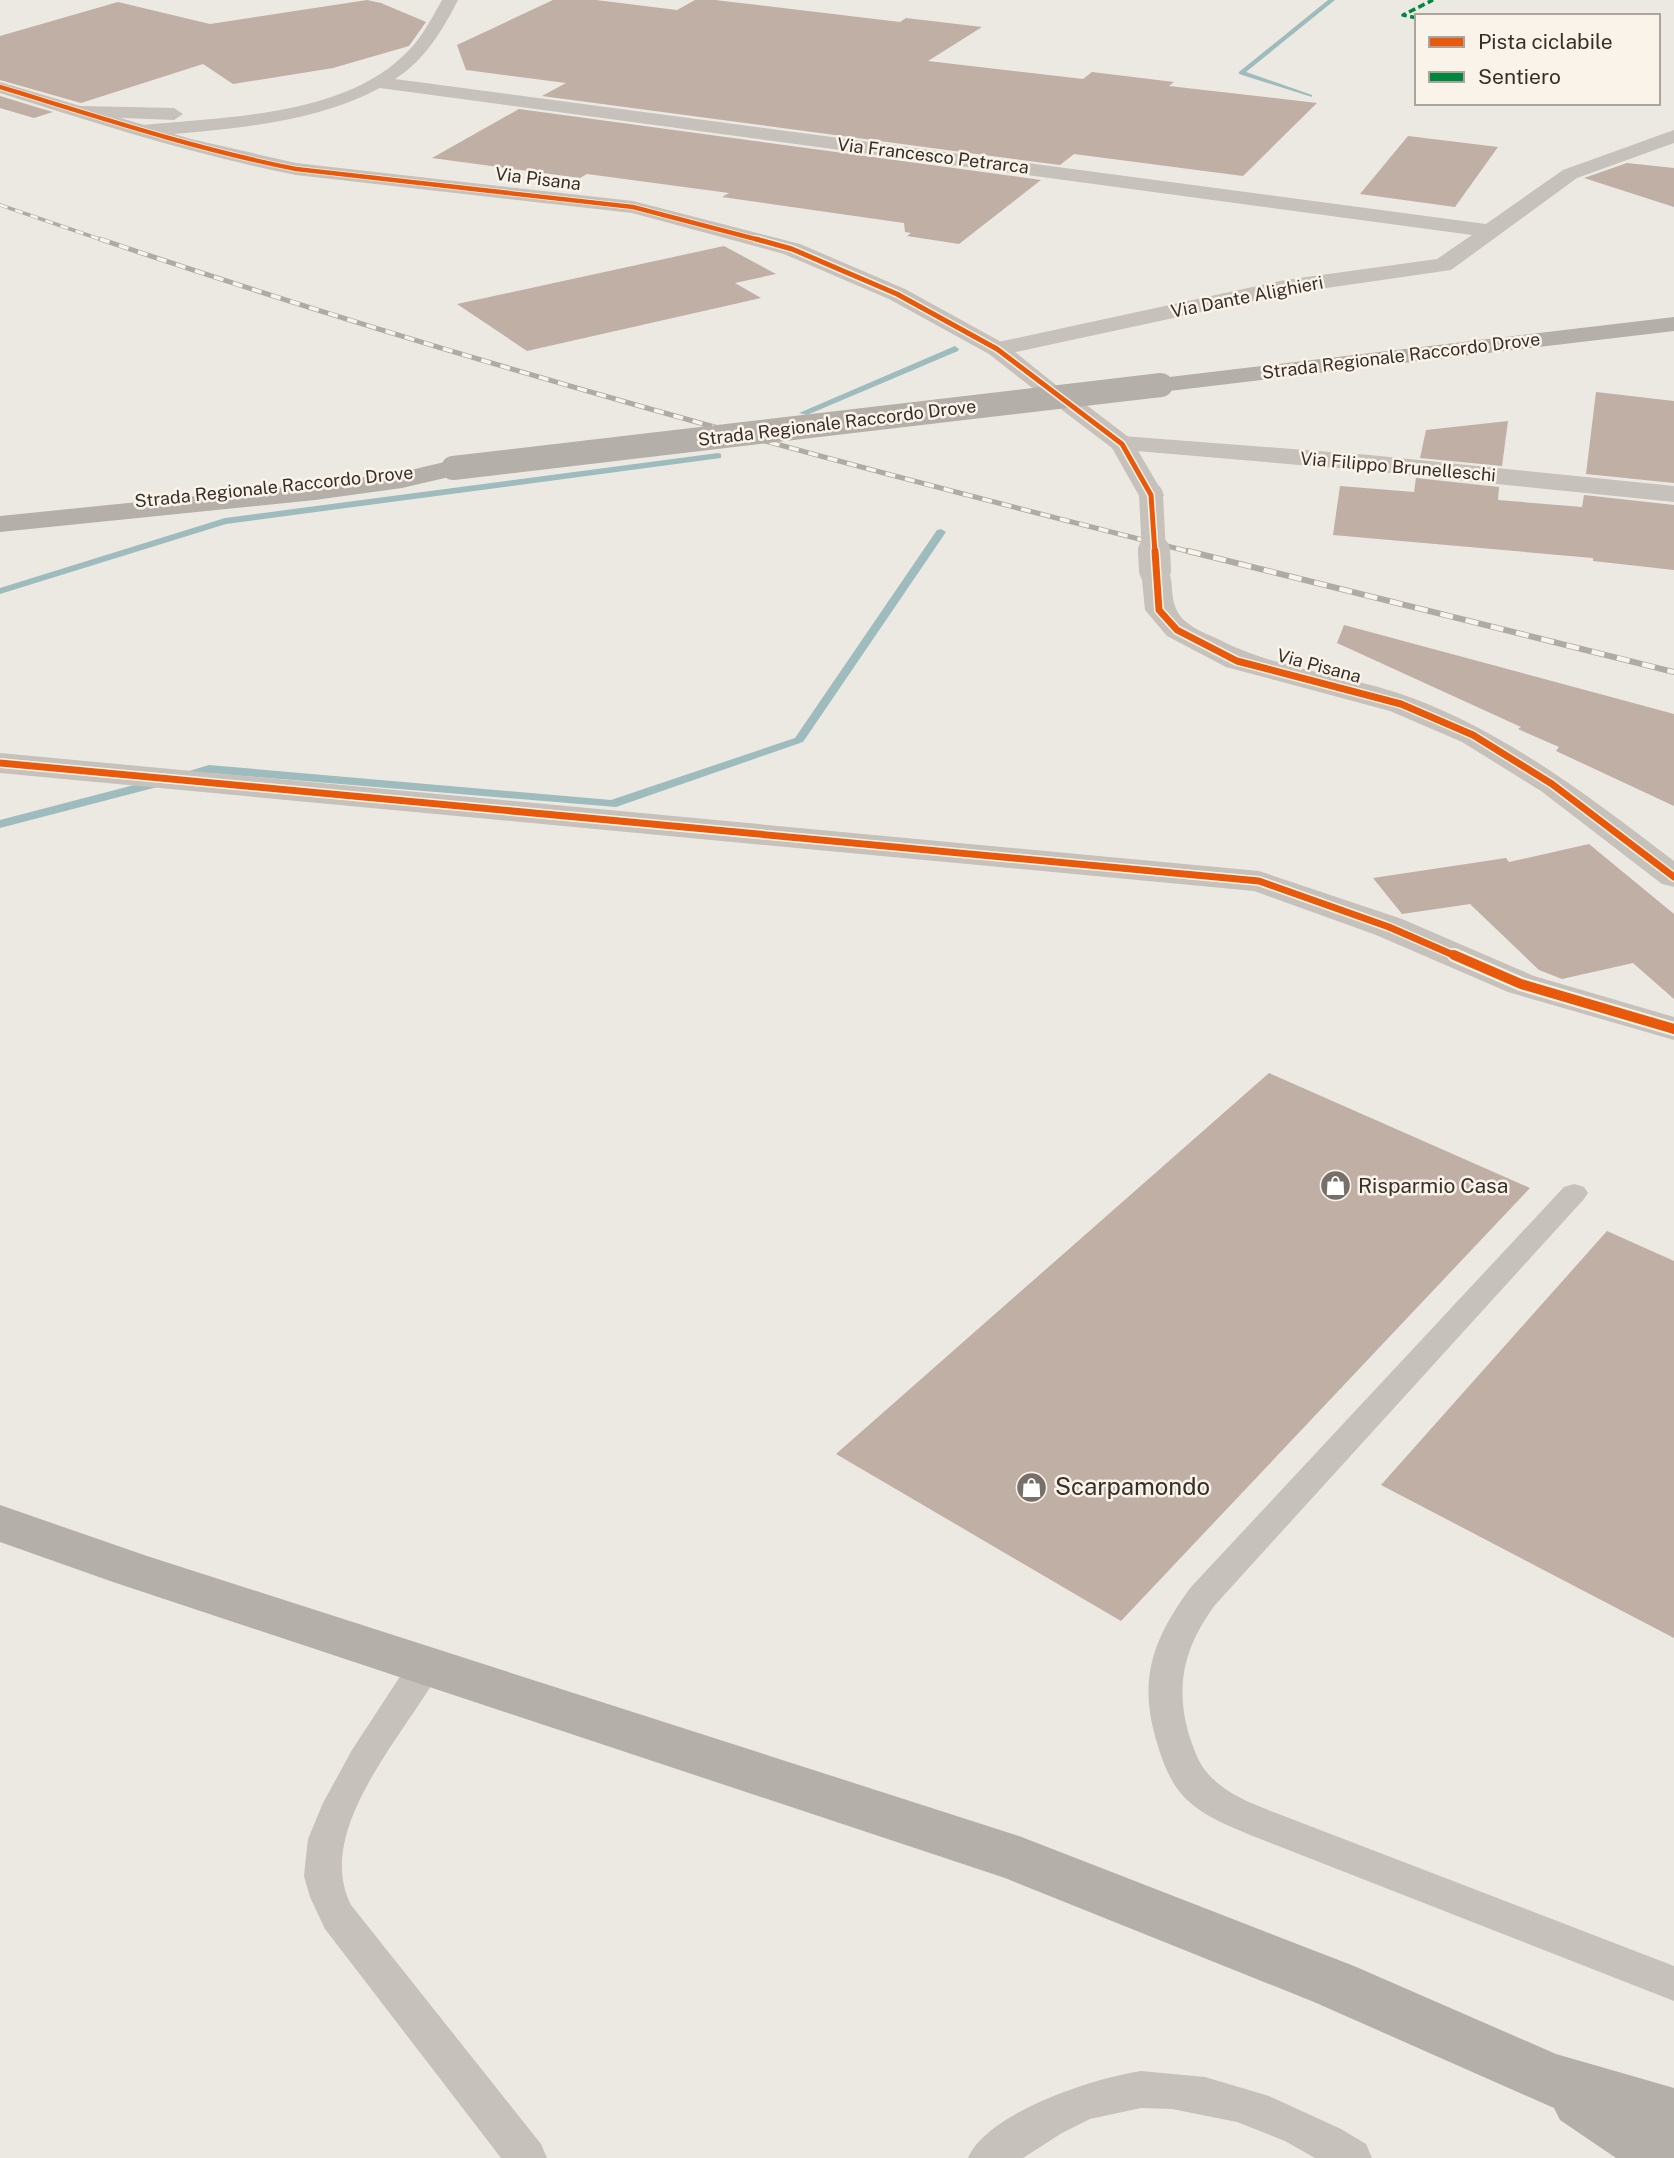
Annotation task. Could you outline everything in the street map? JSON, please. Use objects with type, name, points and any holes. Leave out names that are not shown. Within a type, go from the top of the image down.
[{"type":"main road","name":"Strada Regionale Raccordo Drove","points":[[0,513],[453,468],[1674,324]]},
{"type":"main road","points":[[0,524],[315,492],[402,480],[453,468]]},
{"type":"main road","points":[[0,1523],[130,1569],[1019,1859],[1334,1984],[1548,2079],[1674,2116]]},
{"type":"main road","points":[[1548,2079],[1668,2158]]},
{"type":"street","points":[[143,131],[243,121],[332,102],[377,82],[402,67],[418,50],[450,0]]},
{"type":"street","name":"Via Francesco Petrarca","points":[[377,82],[1489,231]]},
{"type":"street","name":"Via Pisana","points":[[0,87],[204,149],[296,169],[633,207],[792,249],[897,294],[997,349],[1044,385]]},
{"type":"street","points":[[81,112],[274,116]]},
{"type":"street","points":[[143,131],[155,121],[185,114]]},
{"type":"street","points":[[204,149],[204,141],[213,131],[243,121]]},
{"type":"street","name":"Via Dante Alighieri","points":[[997,349],[1284,287],[1443,265],[1570,174],[1674,136]]},
{"type":"street","name":"Via Pisana","points":[[1071,405],[1122,444],[1151,495],[1159,610],[1177,630],[1237,661],[1401,704],[1473,735],[1552,784],[1674,877]]},
{"type":"street","name":"Via Filippo Brunelleschi","points":[[1122,444],[1370,463],[1674,494]]},
{"type":"street","points":[[0,763],[1259,881],[1389,927],[1521,984],[1674,1029]]},
{"type":"lane","points":[[1574,1193],[1203,1596],[1174,1641],[1165,1674],[1164,1703],[1174,1743],[1189,1777],[1203,1793],[1226,1807],[1674,1984]]},
{"type":"lane","points":[[426,1665],[345,1794],[322,1859],[322,1878],[338,1917],[526,2158]]},
{"type":"lane","points":[[989,2158],[1041,2123],[1070,2108],[1116,2093],[1169,2091],[1227,2101],[1278,2117],[1331,2143],[1351,2158]]},
{"type":"building","points":[[367,0],[426,22],[409,46],[333,68],[233,84],[203,64],[81,103],[0,80],[0,36],[118,2],[210,24]]},
{"type":"building","points":[[553,0],[596,0],[677,10],[695,0],[715,0],[900,22],[906,18],[982,27],[928,61],[1083,79],[1092,72],[1174,82],[1169,86],[1317,103],[1243,176],[1074,154],[1060,165],[542,96],[566,83],[466,70],[457,45]]},
{"type":"building","points":[[0,96],[53,112],[34,118],[0,108]]},
{"type":"building","points":[[519,109],[1041,180],[959,244],[907,236],[911,233],[905,232],[904,223],[722,197],[729,193],[587,174],[580,178],[432,158]]},
{"type":"building","points":[[1408,136],[1498,147],[1455,207],[1360,194]]},
{"type":"building","points":[[1627,163],[1674,168],[1674,207],[1584,178]]},
{"type":"building","points":[[724,246],[776,274],[735,283],[761,298],[527,351],[457,304]]},
{"type":"building","points":[[1596,392],[1674,401],[1674,483],[1586,474]]},
{"type":"building","points":[[1508,421],[1502,466],[1420,458],[1426,430]]},
{"type":"building","points":[[1416,478],[1499,487],[1498,500],[1582,507],[1584,495],[1674,505],[1674,570],[1593,561],[1593,558],[1333,535],[1340,486],[1414,492]]},
{"type":"building","points":[[1344,625],[1674,714],[1674,806],[1556,751],[1559,747],[1518,729],[1521,727],[1337,643]]},
{"type":"building","points":[[1589,844],[1674,914],[1674,999],[1633,963],[1562,979],[1539,970],[1470,904],[1402,914],[1373,878],[1506,858],[1509,862]]},
{"type":"building","points":[[1269,1073],[1530,1188],[1121,1621],[836,1454]]},
{"type":"building","points":[[1607,1231],[1674,1261],[1674,1638],[1381,1485]]},
{"type":"waterway","points":[[1310,96],[1241,73],[1332,0]]},
{"type":"waterway","points":[[804,413],[955,349]]},
{"type":"waterway","points":[[0,591],[225,521],[718,456]]},
{"type":"waterway","points":[[180,777],[209,769],[612,804],[799,740],[941,532]]},
{"type":"waterway","points":[[0,824],[161,782]]},
{"type":"railway","points":[[0,205],[105,241]]},
{"type":"railway","points":[[100,239],[235,284],[507,368],[781,445],[1195,553]]},
{"type":"railway","points":[[1188,551],[1674,672]]},
{"type":"marked path","points":[[1415,18],[1403,15],[1433,0]]},
{"type":"cycle path","points":[[0,87],[184,143],[258,162],[296,169],[633,207],[792,249],[897,294],[997,349],[1122,444],[1151,495],[1159,610],[1177,630],[1237,661],[1401,704],[1473,735],[1552,784],[1674,877]]},
{"type":"cycle path","points":[[0,763],[1259,881],[1389,927],[1521,984],[1674,1029]]},
{"type":"place","name":"Risparmio Casa","points":[[1335,1186]]},
{"type":"place","name":"Scarpamondo","points":[[1032,1487]]}]
